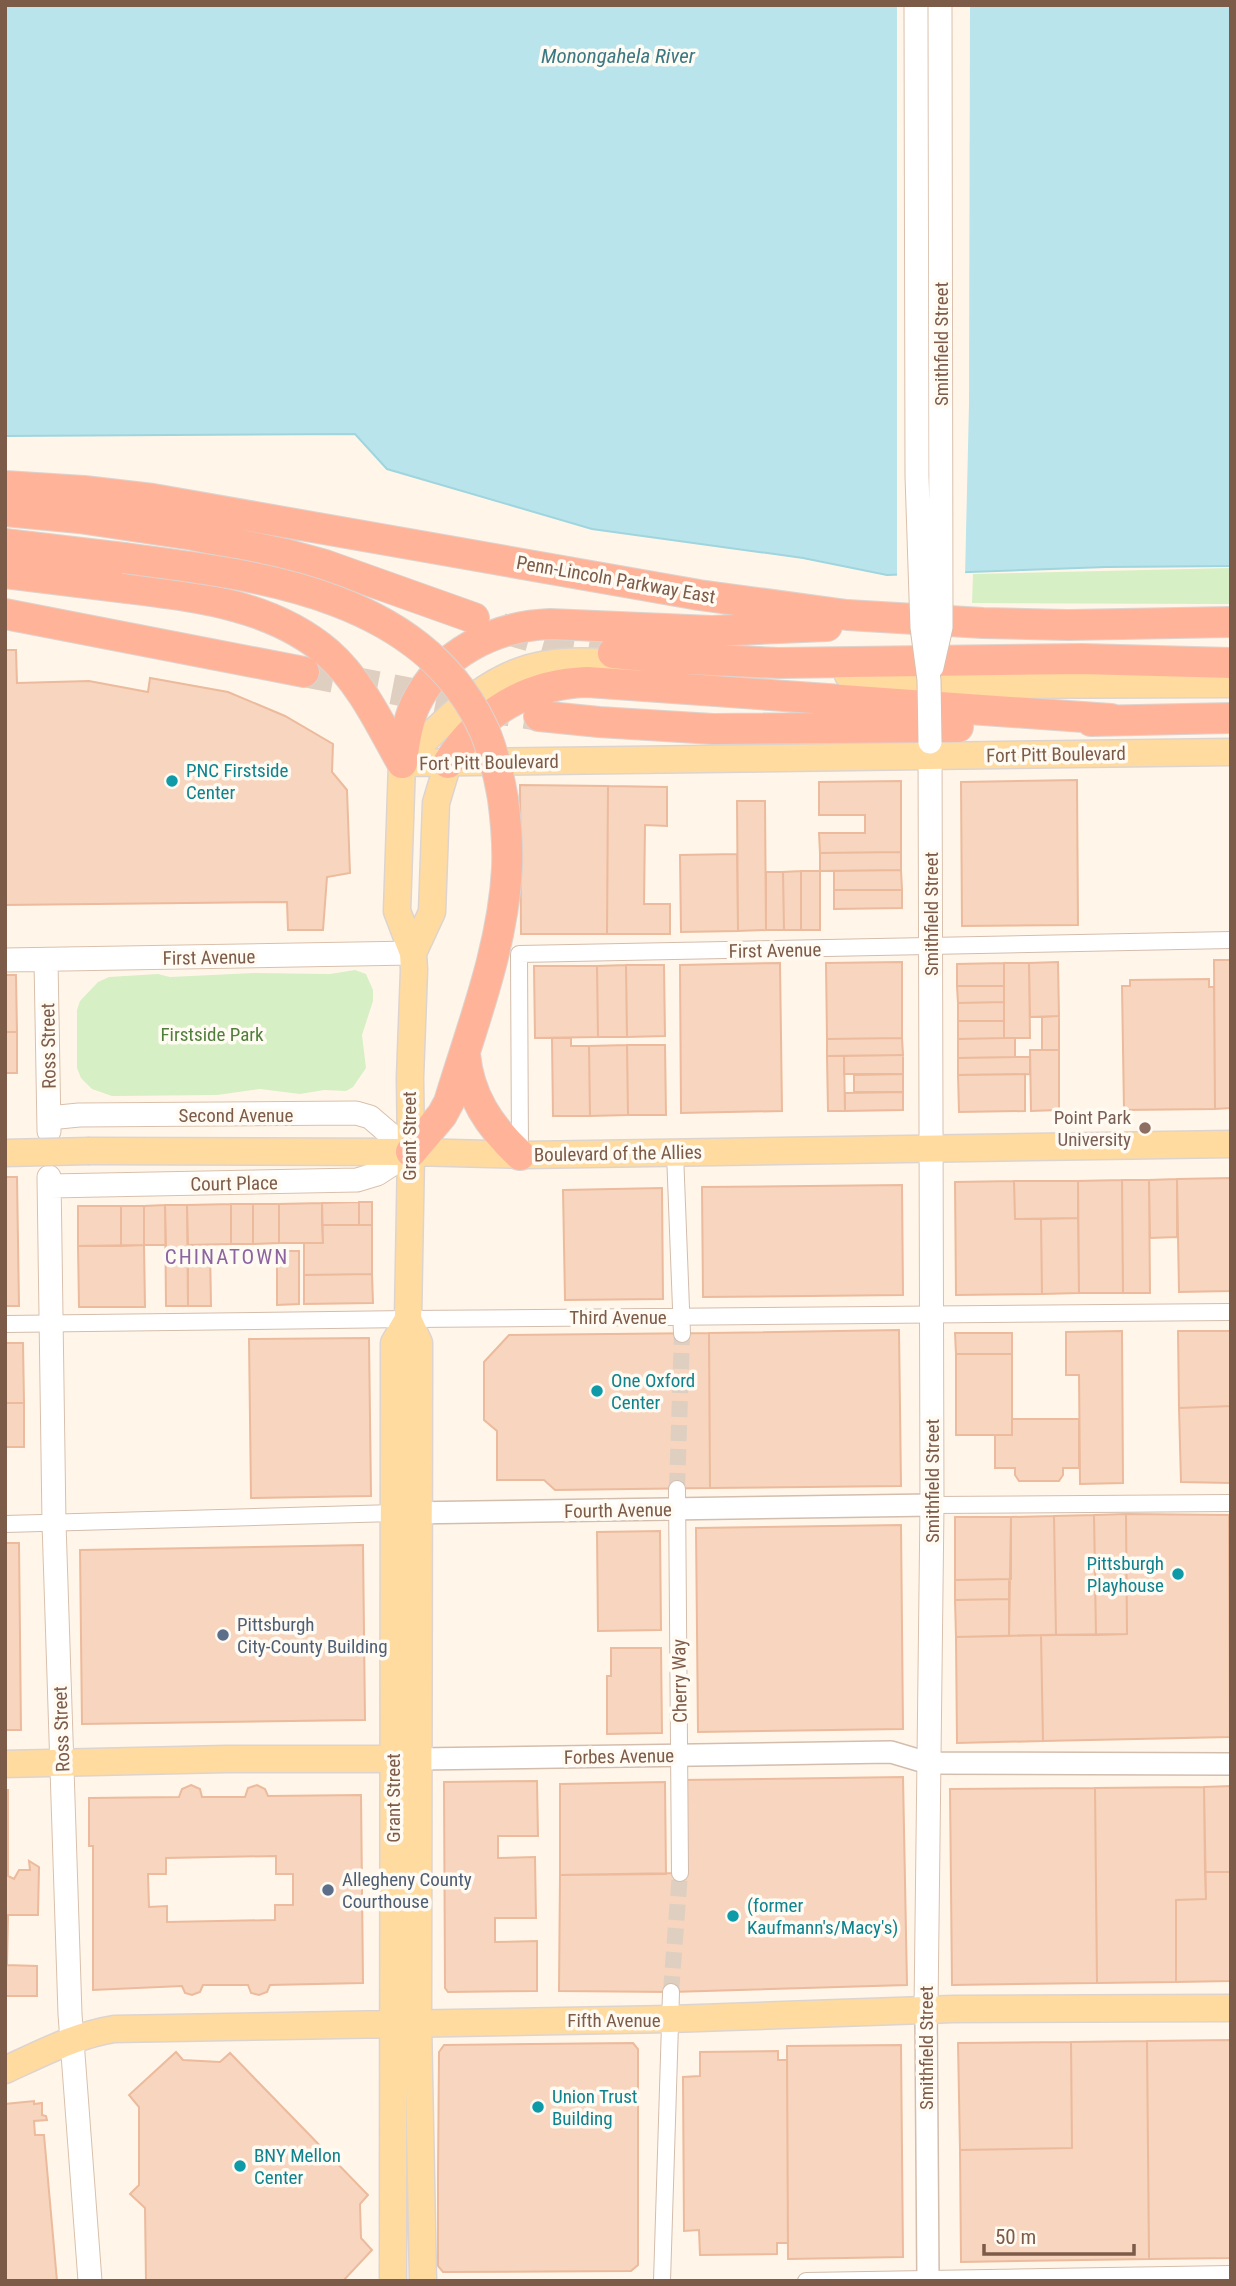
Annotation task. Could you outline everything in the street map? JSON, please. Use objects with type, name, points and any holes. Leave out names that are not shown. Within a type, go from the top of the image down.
[{"type":"highway","name":"Penn-Lincoln Parkway East","points":[[5,486],[153,499],[699,595],[847,615],[983,624],[1231,622]]},
{"type":"highway","points":[[5,511],[79,518],[181,533],[285,554],[326,565],[474,618]]},
{"type":"highway","points":[[5,544],[124,558],[244,576],[306,589],[357,610],[403,636],[452,680],[474,711],[493,754],[503,799],[507,845],[505,892],[492,954],[449,1102],[442,1115],[411,1152]]},
{"type":"highway","points":[[5,573],[212,600],[240,607],[290,627],[329,654],[346,673],[370,707],[402,763]]},
{"type":"highway","points":[[5,614],[304,672]]},
{"type":"highway","points":[[402,763],[407,729],[414,707],[430,680],[467,648],[499,632],[550,624],[712,631],[915,620]]},
{"type":"highway","points":[[1082,659],[1231,648]]},
{"type":"highway","points":[[613,658],[778,663],[1082,659],[1231,663]]},
{"type":"highway","points":[[448,763],[471,733],[499,709],[533,691],[569,683],[601,683],[1111,719]]},
{"type":"highway","points":[[539,716],[713,729],[1002,726],[1111,719],[1231,718]]},
{"type":"highway","points":[[465,1050],[470,1082],[483,1112],[520,1154]]},
{"type":"main road","name":"Smithfield Street","points":[[916,5],[917,476],[922,627],[929,680],[931,947],[932,1505],[926,2009]]},
{"type":"main road","name":"Smithfield Street","points":[[929,680],[941,628],[940,5]]},
{"type":"main road","name":"Fort Pitt Boulevard","points":[[402,763],[462,705],[493,683],[527,668],[552,663],[613,658],[929,680],[964,685],[1231,684]]},
{"type":"main road","name":"Fort Pitt Boulevard","points":[[402,763],[930,749],[1231,752]]},
{"type":"main road","name":"Grant Street","points":[[402,763],[397,911],[414,953]]},
{"type":"main road","name":"Grant Street","points":[[393,2281],[405,2023],[407,1513],[394,1343],[408,1319],[414,953],[432,912],[436,803],[448,763]]},
{"type":"main road","name":"First Avenue","points":[[5,960],[414,953]]},
{"type":"main road","name":"Ross Street","points":[[46,960],[49,1125]]},
{"type":"main road","name":"Second Avenue","points":[[49,1125],[79,1115],[356,1113],[369,1118],[411,1152]]},
{"type":"main road","name":"Boulevard of the Allies","points":[[5,1153],[674,1153],[1231,1144]]},
{"type":"main road","name":"Court Place","points":[[50,1182],[357,1180],[377,1174],[411,1152]]},
{"type":"main road","name":"Ross Street","points":[[50,1182],[54,1523],[71,2041],[90,2281]]},
{"type":"main road","name":"Forbes Avenue","points":[[5,1764],[226,1759],[405,1759]]},
{"type":"main road","name":"Fifth Avenue","points":[[5,2070],[71,2041],[98,2031],[114,2029],[670,2020],[926,2009],[1231,2008]]},
{"type":"main road","name":"Grant Street","points":[[405,2023],[423,2281]]},
{"type":"street","name":"First Avenue","points":[[520,1154],[519,954],[1231,940]]},
{"type":"street","points":[[674,1153],[682,1334]]},
{"type":"street","name":"Third Avenue","points":[[5,1324],[1231,1312]]},
{"type":"street","name":"Fourth Avenue","points":[[5,1524],[407,1513],[677,1499],[932,1505],[1231,1503]]},
{"type":"street","name":"Cherry Way","points":[[677,1499],[680,1873]]},
{"type":"street","name":"Forbes Avenue","points":[[405,1759],[891,1752],[928,1763],[1231,1764]]},
{"type":"street","points":[[662,2281],[671,1992]]},
{"type":"street","name":"Smithfield Street","points":[[926,2009],[928,2280]]},
{"type":"street","points":[[806,2281],[1231,2274]]},
{"type":"green space","points":[[1231,568],[1231,604],[972,603],[973,574]]},
{"type":"green space","name":"Firstside Park","points":[[355,970],[366,974],[373,990],[373,1001],[362,1035],[366,1068],[353,1087],[346,1091],[324,1090],[300,1094],[260,1089],[217,1095],[112,1096],[92,1089],[81,1078],[77,1068],[77,1010],[80,1001],[98,982],[109,977],[158,974],[170,977],[254,973],[330,974]]},
{"type":"water","name":"Monongahela River","points":[[5,5],[1231,5],[1231,566],[1106,567],[887,575],[803,558],[592,529],[387,469],[355,434],[5,436]]},
{"type":"pier","points":[[897,5],[970,5],[969,404],[965,576],[897,578]]},
{"type":"building","name":"PNC Firstside Center","points":[[5,650],[16,650],[17,683],[89,681],[148,692],[150,678],[228,692],[285,716],[333,744],[332,772],[347,790],[350,873],[327,877],[323,930],[288,930],[287,902],[5,905]]},
{"type":"building","points":[[1077,780],[1078,925],[962,926],[961,782]]},
{"type":"building","points":[[901,781],[901,852],[820,853],[819,833],[865,833],[865,815],[819,815],[819,782]]},
{"type":"building","points":[[520,785],[608,786],[607,934],[521,934]]},
{"type":"building","points":[[608,786],[667,787],[667,826],[645,825],[644,904],[670,904],[670,934],[607,934]]},
{"type":"building","points":[[737,801],[765,801],[766,930],[738,931]]},
{"type":"building","points":[[901,852],[901,870],[820,871],[820,853]]},
{"type":"building","points":[[737,854],[738,931],[681,932],[680,855]]},
{"type":"building","points":[[901,870],[902,890],[834,890],[834,871]]},
{"type":"building","points":[[801,871],[820,871],[820,930],[801,930]]},
{"type":"building","points":[[801,871],[801,930],[784,930],[783,872]]},
{"type":"building","points":[[766,872],[783,872],[784,930],[766,930]]},
{"type":"building","points":[[834,890],[902,890],[902,908],[834,909]]},
{"type":"building","points":[[1214,960],[1231,960],[1231,1108],[1215,1109]]},
{"type":"building","points":[[902,962],[902,1038],[827,1039],[826,963]]},
{"type":"building","points":[[1058,962],[1059,1016],[1030,1017],[1029,963]]},
{"type":"building","points":[[780,963],[782,1111],[681,1113],[680,965]]},
{"type":"building","points":[[1004,963],[1004,986],[957,986],[957,964]]},
{"type":"building","points":[[1004,963],[1029,963],[1030,1038],[1004,1038]]},
{"type":"building","points":[[626,965],[664,965],[665,1036],[627,1037]]},
{"type":"building","points":[[626,965],[627,1037],[598,1037],[597,966]]},
{"type":"building","points":[[534,966],[597,966],[598,1037],[535,1038]]},
{"type":"building","points":[[5,975],[16,975],[17,1032],[5,1032]]},
{"type":"building","points":[[1209,979],[1209,987],[1214,987],[1215,1109],[1124,1110],[1122,986],[1130,986],[1130,980]]},
{"type":"building","points":[[957,986],[1004,986],[1004,1002],[958,1003]]},
{"type":"building","points":[[1004,1002],[1004,1021],[958,1021],[958,1003]]},
{"type":"building","points":[[1059,1016],[1059,1050],[1042,1050],[1042,1017]]},
{"type":"building","points":[[958,1021],[1004,1021],[1004,1038],[958,1039]]},
{"type":"building","points":[[5,1032],[17,1032],[17,1073],[5,1073]]},
{"type":"building","points":[[552,1038],[571,1038],[571,1046],[589,1046],[590,1116],[553,1116]]},
{"type":"building","points":[[902,1038],[903,1055],[827,1056],[827,1039]]},
{"type":"building","points":[[1015,1038],[1015,1057],[958,1058],[958,1039]]},
{"type":"building","points":[[627,1045],[665,1045],[666,1115],[628,1115]]},
{"type":"building","points":[[627,1045],[628,1115],[590,1116],[589,1046]]},
{"type":"building","points":[[1030,1050],[1059,1050],[1059,1110],[1031,1111]]},
{"type":"building","points":[[903,1055],[903,1074],[844,1074],[844,1056]]},
{"type":"building","points":[[827,1056],[844,1056],[845,1111],[828,1111]]},
{"type":"building","points":[[1030,1057],[1030,1074],[958,1075],[958,1058]]},
{"type":"building","points":[[903,1074],[903,1092],[854,1092],[854,1075]]},
{"type":"building","points":[[1025,1074],[1025,1111],[959,1112],[958,1075]]},
{"type":"building","points":[[903,1092],[903,1110],[845,1111],[845,1093]]},
{"type":"building","points":[[5,1177],[17,1177],[19,1306],[5,1306]]},
{"type":"building","points":[[1231,1178],[1231,1291],[1179,1292],[1177,1179]]},
{"type":"building","points":[[1177,1179],[1177,1237],[1150,1238],[1149,1180]]},
{"type":"building","points":[[1122,1180],[1149,1180],[1150,1293],[1123,1293]]},
{"type":"building","points":[[1122,1180],[1123,1293],[1079,1293],[1078,1181]]},
{"type":"building","points":[[1014,1181],[1078,1181],[1078,1218],[1015,1219]]},
{"type":"building","points":[[1014,1181],[1015,1219],[1041,1219],[1042,1294],[956,1295],[955,1182]]},
{"type":"building","points":[[902,1185],[903,1295],[703,1297],[702,1187]]},
{"type":"building","points":[[662,1188],[663,1299],[565,1300],[563,1190]]},
{"type":"building","points":[[359,1202],[372,1202],[372,1225],[359,1225]]},
{"type":"building","points":[[359,1202],[359,1225],[322,1225],[322,1203]]},
{"type":"building","points":[[322,1203],[323,1243],[279,1243],[279,1204]]},
{"type":"building","points":[[231,1204],[231,1244],[188,1245],[187,1205]]},
{"type":"building","points":[[231,1204],[253,1204],[253,1244],[231,1244]]},
{"type":"building","points":[[253,1204],[279,1204],[279,1243],[253,1244]]},
{"type":"building","points":[[165,1205],[187,1205],[188,1306],[166,1306]]},
{"type":"building","points":[[165,1205],[166,1245],[144,1245],[144,1206]]},
{"type":"building","points":[[78,1206],[121,1206],[121,1246],[78,1246]]},
{"type":"building","points":[[121,1206],[144,1206],[144,1245],[121,1246]]},
{"type":"building","points":[[1078,1218],[1079,1293],[1042,1294],[1041,1219]]},
{"type":"building","points":[[322,1225],[372,1225],[372,1274],[304,1275],[304,1243],[323,1243]]},
{"type":"building","points":[[144,1245],[145,1307],[79,1307],[78,1246]]},
{"type":"building","points":[[188,1248],[210,1248],[211,1306],[188,1306]]},
{"type":"building","points":[[277,1251],[299,1251],[299,1304],[277,1305]]},
{"type":"building","points":[[372,1274],[373,1303],[304,1304],[304,1275]]},
{"type":"building","points":[[899,1330],[901,1486],[710,1488],[709,1333]]},
{"type":"building","points":[[1122,1331],[1123,1483],[1080,1484],[1079,1375],[1066,1375],[1066,1332]]},
{"type":"building","points":[[1178,1331],[1231,1331],[1231,1406],[1179,1408]]},
{"type":"building","name":"One Oxford Center","points":[[709,1333],[710,1488],[555,1490],[544,1480],[497,1480],[497,1431],[484,1420],[484,1362],[509,1335]]},
{"type":"building","points":[[955,1333],[1012,1333],[1012,1354],[956,1354]]},
{"type":"building","points":[[369,1338],[371,1496],[251,1498],[249,1339]]},
{"type":"building","points":[[5,1343],[23,1343],[24,1403],[5,1403]]},
{"type":"building","points":[[956,1354],[1012,1354],[1012,1435],[956,1435]]},
{"type":"building","points":[[5,1403],[24,1403],[24,1447],[5,1447]]},
{"type":"building","points":[[1231,1406],[1231,1483],[1181,1482],[1179,1408]]},
{"type":"building","points":[[1012,1419],[1079,1419],[1079,1468],[1063,1468],[1059,1481],[1019,1481],[1015,1468],[995,1468],[995,1435],[1012,1435]]},
{"type":"building","points":[[1126,1514],[1127,1634],[1096,1635],[1094,1515]]},
{"type":"building","name":"Pittsburgh Playhouse","points":[[1126,1514],[1229,1515],[1230,1737],[1043,1741],[1041,1635],[1127,1634]]},
{"type":"building","points":[[1094,1515],[1096,1635],[1056,1635],[1054,1516]]},
{"type":"building","points":[[1229,1515],[1231,1515],[1230,1632]]},
{"type":"building","points":[[1054,1516],[1056,1635],[1009,1636],[1011,1517]]},
{"type":"building","points":[[955,1517],[1011,1517],[1011,1579],[955,1580]]},
{"type":"building","points":[[901,1525],[903,1729],[698,1732],[696,1528]]},
{"type":"building","points":[[660,1531],[661,1630],[598,1631],[597,1532]]},
{"type":"building","points":[[5,1543],[19,1543],[21,1730],[5,1730]]},
{"type":"building","name":"Pittsburgh City-County Building","points":[[363,1545],[365,1720],[82,1724],[80,1550]]},
{"type":"building","points":[[1009,1579],[1009,1599],[955,1600],[955,1580]]},
{"type":"building","points":[[1009,1599],[1009,1636],[956,1637],[955,1600]]},
{"type":"building","points":[[1041,1635],[1043,1741],[957,1743],[956,1637]]},
{"type":"building","points":[[611,1648],[661,1648],[662,1733],[607,1734],[607,1676],[611,1676]]},
{"type":"building","name":"(former Kaufmann's/Macy's)","points":[[903,1777],[907,1985],[671,1992],[559,1991],[560,1875],[681,1873],[681,1780]]},
{"type":"building","points":[[537,1781],[538,1836],[498,1836],[498,1858],[535,1857],[536,1918],[495,1918],[495,1942],[537,1941],[537,1991],[448,1992],[445,1988],[444,1782]]},
{"type":"building","points":[[665,1782],[666,1874],[560,1875],[560,1784]]},
{"type":"building","name":"Allegheny County Courthouse","points":[[191,1785],[200,1789],[202,1797],[245,1797],[248,1788],[257,1785],[265,1789],[268,1796],[361,1795],[363,1983],[270,1985],[267,1992],[259,1995],[251,1993],[248,1985],[203,1985],[200,1992],[192,1995],[185,1993],[182,1986],[93,1990],[93,1846],[89,1846],[89,1798],[179,1797],[182,1789]],"holes":[[[276,1856],[276,1874],[293,1874],[293,1905],[275,1905],[275,1920],[167,1922],[167,1906],[149,1907],[148,1874],[166,1874],[166,1858]]]},
{"type":"building","points":[[1231,1786],[1231,1872],[1205,1872],[1204,1787]]},
{"type":"building","points":[[1204,1787],[1206,1899],[1176,1900],[1176,1982],[1097,1983],[1095,1788]]},
{"type":"building","points":[[1095,1788],[1097,1983],[952,1985],[950,1789]]},
{"type":"building","points":[[5,1790],[8,1790],[8,1876],[14,1879],[19,1870],[30,1870],[29,1861],[39,1867],[38,1915],[8,1915],[7,1965],[37,1966],[37,1996],[5,1996]]},
{"type":"building","points":[[1205,1872],[1231,1872],[1231,1981],[1176,1982],[1176,1900],[1206,1899]]},
{"type":"building","points":[[1231,2040],[1231,2258],[1149,2259],[1147,2041]]},
{"type":"building","points":[[1147,2041],[1149,2259],[961,2262],[960,2150],[1072,2148],[1071,2042]]},
{"type":"building","points":[[1071,2042],[1072,2148],[960,2150],[958,2043]]},
{"type":"building","name":"Union Trust Building","points":[[633,2043],[638,2049],[638,2265],[631,2271],[443,2272],[438,2266],[438,2176],[439,2052],[444,2045]]},
{"type":"building","points":[[901,2045],[903,2257],[788,2259],[787,2046]]},
{"type":"building","points":[[778,2051],[778,2060],[787,2060],[788,2243],[777,2243],[777,2254],[700,2255],[699,2230],[684,2231],[683,2077],[700,2076],[700,2052]]},
{"type":"building","name":"BNY Mellon Center","points":[[176,2052],[183,2060],[220,2062],[230,2053],[368,2195],[360,2204],[361,2238],[372,2250],[343,2281],[146,2281],[145,2208],[130,2194],[139,2185],[139,2107],[129,2095]]},
{"type":"building","points":[[34,2101],[34,2104],[42,2103],[42,2115],[46,2116],[47,2120],[34,2121],[35,2135],[44,2135],[57,2281],[5,2281],[5,2104]]},
{"type":"tunnel","points":[[501,628],[556,644],[613,653]]},
{"type":"tunnel","points":[[304,672],[539,716]]},
{"type":"tunnel","points":[[677,1489],[682,1334]]},
{"type":"tunnel","points":[[671,1992],[680,1873]]},
{"type":"place","name":"PNC Firstside Center","points":[[172,781]]},
{"type":"place","name":"Point Park University","points":[[1145,1128]]},
{"type":"place","name":"One Oxford Center","points":[[597,1391]]},
{"type":"place","name":"Pittsburgh Playhouse","points":[[1178,1574]]},
{"type":"place","name":"Pittsburgh City-County Building","points":[[223,1635]]},
{"type":"place","name":"Allegheny County Courthouse","points":[[328,1890]]},
{"type":"place","name":"(former Kaufmann's/Macy's)","points":[[733,1916]]},
{"type":"place","name":"Union Trust Building","points":[[538,2107]]},
{"type":"place","name":"BNY Mellon Center","points":[[240,2166]]},
{"type":"district","name":"CHINATOWN","points":[[227,1257]]}]
